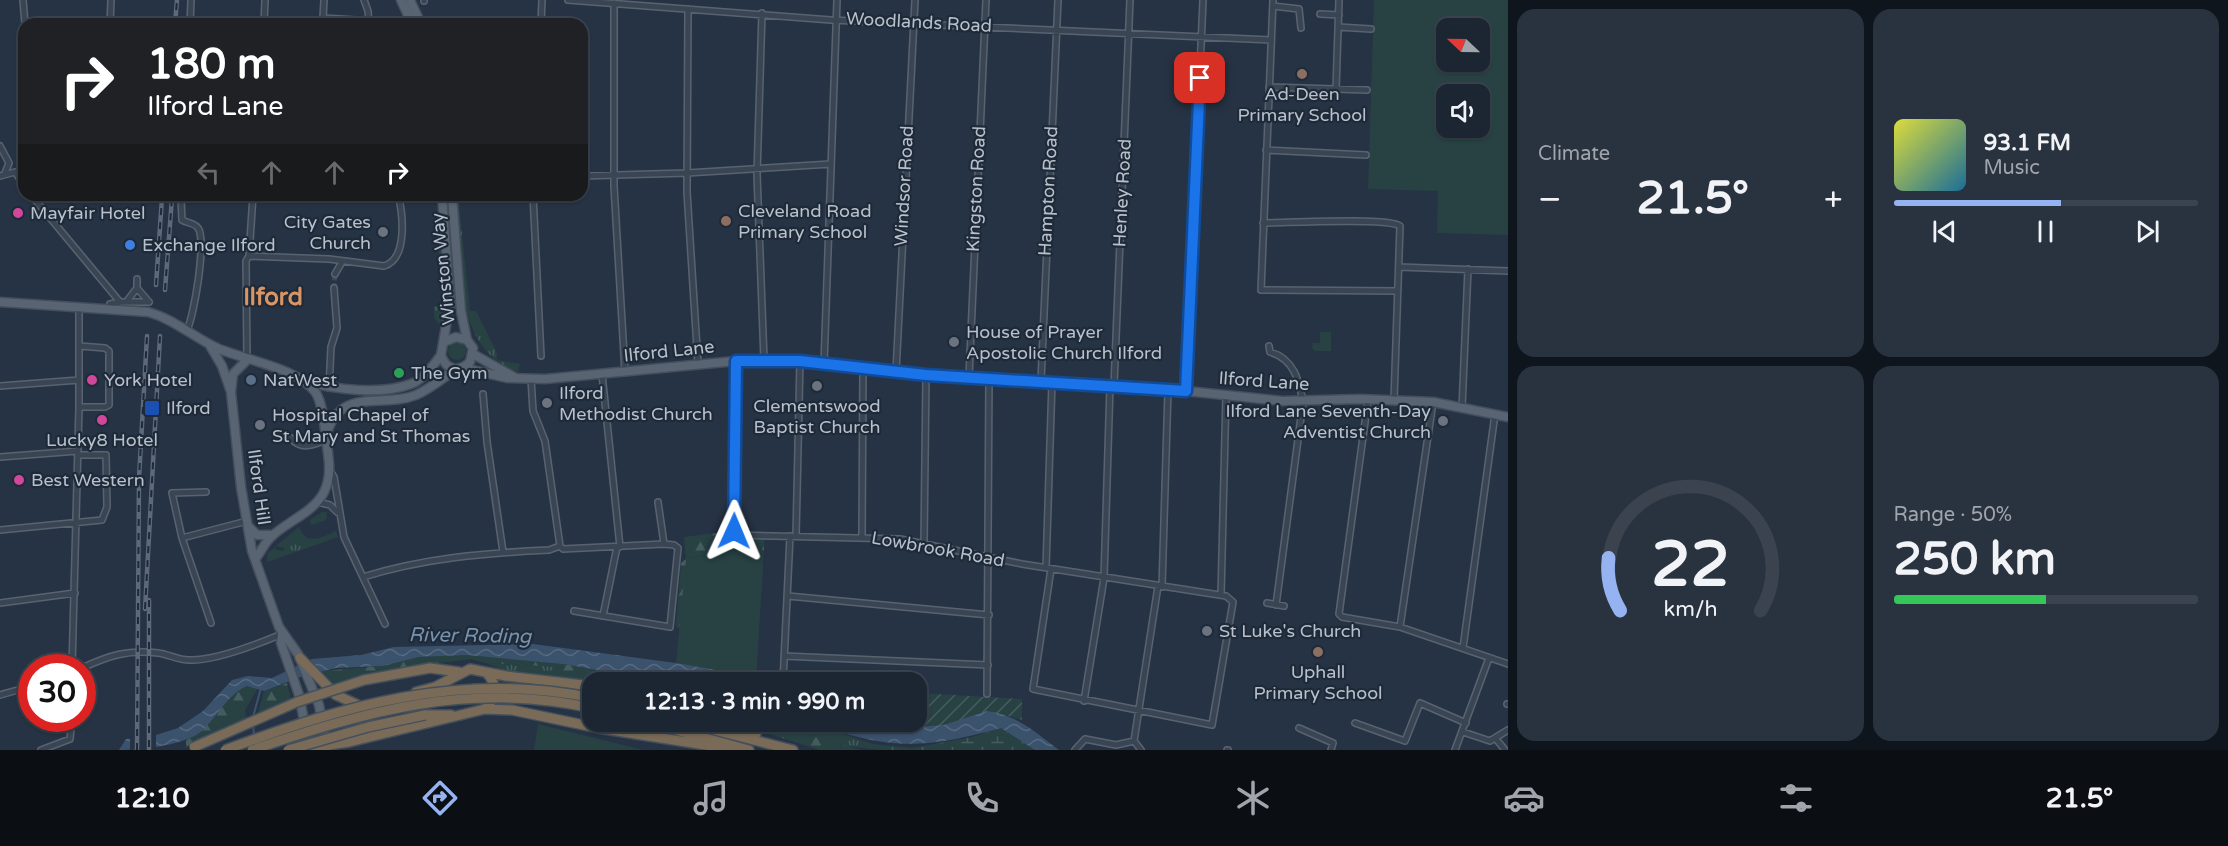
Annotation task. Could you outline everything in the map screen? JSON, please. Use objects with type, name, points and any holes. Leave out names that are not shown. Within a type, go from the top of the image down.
[{"type":"highway","points":[[300,658],[342,699],[356,704]]},
{"type":"highway","points":[[189,750],[324,692],[364,680],[420,669],[438,668],[459,672]]},
{"type":"highway","points":[[582,685],[470,669],[459,672],[424,691],[356,704],[322,713],[311,720],[317,749],[485,710],[512,710],[598,728],[737,750]]},
{"type":"highway","points":[[485,710],[495,694],[495,687],[487,673]]},
{"type":"highway","points":[[225,750],[363,704],[432,692],[514,689],[582,697]]},
{"type":"highway","points":[[252,750],[373,712],[434,701],[521,699],[582,707]]},
{"type":"highway","points":[[288,750],[377,725],[425,715],[456,716]]},
{"type":"highway","points":[[683,732],[749,750]]},
{"type":"highway","points":[[722,732],[793,750]]},
{"type":"highway","points":[[745,732],[798,750]]},
{"type":"highway","points":[[341,750],[348,742]]},
{"type":"main road","points":[[401,0],[409,18]]},
{"type":"main road","points":[[410,0],[419,18]]},
{"type":"main road","name":"Winston Way","points":[[442,201],[450,303],[444,342]]},
{"type":"main road","name":"Winston Way","points":[[452,201],[461,311],[467,340]]},
{"type":"main road","points":[[0,302],[148,312],[170,319],[208,344],[247,360],[304,381],[347,390],[413,384],[441,355],[444,342],[456,337],[467,340],[473,354],[470,362],[418,394],[351,404],[339,411],[329,425],[326,439]]},
{"type":"main road","name":"Ilford Hill","points":[[208,344],[222,366],[231,392],[252,551],[282,634],[281,643],[317,749]]},
{"type":"main road","name":"Ilford Lane","points":[[473,354],[514,377]]},
{"type":"main road","points":[[441,355],[447,366],[460,368]]},
{"type":"main road","points":[[231,392],[233,374],[247,360]]},
{"type":"main road","name":"Ilford Lane","points":[[460,368],[507,378],[531,379],[736,361],[800,361],[926,375],[1186,391],[1303,402],[1368,400],[1432,402],[1508,417]]},
{"type":"main road","points":[[256,558],[272,535],[317,502],[324,491],[330,471],[316,394],[304,381]]},
{"type":"main road","points":[[248,524],[257,535],[272,535]]},
{"type":"main road","name":"Ilford Hill","points":[[282,634],[292,643],[300,658],[322,713]]},
{"type":"street","points":[[23,0],[24,18]]},
{"type":"street","points":[[110,18],[111,0]]},
{"type":"street","points":[[190,18],[191,0]]},
{"type":"street","points":[[264,18],[266,0]]},
{"type":"street","points":[[322,18],[324,0]]},
{"type":"street","points":[[364,0],[369,18]]},
{"type":"street","points":[[541,18],[542,0]]},
{"type":"street","name":"Woodlands Road","points":[[568,0],[836,18],[1271,40]]},
{"type":"street","points":[[824,364],[837,0]]},
{"type":"street","name":"Windsor Road","points":[[896,372],[915,0]]},
{"type":"street","name":"Kingston Road","points":[[969,377],[986,0]]},
{"type":"street","name":"Hampton Road","points":[[1041,381],[1058,0]]},
{"type":"street","name":"Henley Road","points":[[1084,701],[1104,578],[1130,0]]},
{"type":"street","points":[[1186,391],[1203,0]]},
{"type":"street","points":[[1336,89],[1339,0]]},
{"type":"street","points":[[614,3],[614,174],[625,372]]},
{"type":"street","points":[[1301,28],[1299,9],[1273,3],[1261,290],[1398,291]]},
{"type":"street","points":[[688,9],[687,173],[698,364]]},
{"type":"street","points":[[762,13],[759,168],[764,360]]},
{"type":"street","points":[[1320,14],[1339,15]]},
{"type":"street","points":[[1338,27],[1371,28]]},
{"type":"street","points":[[1269,87],[1367,90]]},
{"type":"street","points":[[0,146],[9,163],[3,174]]},
{"type":"street","points":[[1266,150],[1366,155]]},
{"type":"street","points":[[588,176],[687,173],[831,164]]},
{"type":"street","points":[[3,174],[16,172],[18,175]]},
{"type":"street","points":[[181,201],[182,220],[195,225],[201,235],[197,295],[192,320],[186,330]]},
{"type":"street","points":[[247,360],[246,261],[249,256],[253,201]]},
{"type":"street","points":[[249,256],[329,259],[384,266],[394,261],[403,228],[399,201]]},
{"type":"street","points":[[532,201],[541,356]]},
{"type":"street","points":[[36,202],[123,302]]},
{"type":"street","points":[[1263,223],[1374,222],[1396,223],[1400,226],[1394,400]]},
{"type":"street","points":[[335,274],[342,262]]},
{"type":"street","points":[[1399,267],[1508,271]]},
{"type":"street","points":[[1462,408],[1468,269]]},
{"type":"street","points":[[110,304],[149,302],[137,288],[136,279]]},
{"type":"street","points":[[123,302],[137,288]]},
{"type":"street","points":[[329,388],[331,347],[337,328],[334,288]]},
{"type":"street","points":[[73,654],[79,407],[79,307]]},
{"type":"street","points":[[79,407],[109,405],[109,351],[105,348],[80,346]]},
{"type":"street","points":[[1269,346],[1270,352],[1286,361],[1295,371],[1303,402],[1276,605]]},
{"type":"street","name":"Lowbrook Road","points":[[736,361],[734,531],[736,536],[862,537],[924,543],[1048,569],[1221,595],[1232,600],[1212,726],[1138,711]]},
{"type":"street","points":[[783,672],[794,536],[800,361]]},
{"type":"street","points":[[862,537],[863,369]]},
{"type":"street","points":[[602,374],[619,547],[603,616]]},
{"type":"street","points":[[924,543],[926,375]]},
{"type":"street","points":[[531,379],[533,411],[545,441],[560,546]]},
{"type":"street","points":[[987,694],[989,379]]},
{"type":"street","points":[[0,386],[79,380]]},
{"type":"street","points":[[1052,382],[1048,569],[1033,688],[1138,711]]},
{"type":"street","points":[[1142,750],[1134,741],[1160,587],[1168,390]]},
{"type":"street","points":[[483,394],[487,442],[503,552]]},
{"type":"street","points":[[1221,595],[1226,395]]},
{"type":"street","points":[[1368,400],[1339,614],[1400,627],[1508,664]]},
{"type":"street","points":[[1400,627],[1432,402]]},
{"type":"street","points":[[1463,648],[1495,414]]},
{"type":"street","points":[[291,438],[298,445],[307,446],[326,439]]},
{"type":"street","points":[[0,457],[78,453],[106,455],[108,490],[107,507],[102,520],[0,530]]},
{"type":"street","points":[[330,471],[334,477],[338,513],[344,537],[385,624]]},
{"type":"street","points":[[206,492],[172,493],[172,501],[211,623]]},
{"type":"street","points":[[317,502],[330,505],[338,513]]},
{"type":"street","points":[[658,502],[664,544]]},
{"type":"street","points":[[182,538],[248,524]]},
{"type":"street","points":[[560,546],[563,549],[675,545],[678,558],[670,627],[574,611]]},
{"type":"street","points":[[363,577],[409,563],[468,554],[549,550],[560,546]]},
{"type":"street","points":[[0,603],[75,593]]},
{"type":"street","points":[[788,596],[989,615]]},
{"type":"street","points":[[1267,603],[1284,606]]},
{"type":"street","points":[[96,662],[113,654],[128,651],[160,653],[190,660],[207,658],[282,634]]},
{"type":"street","points":[[784,656],[988,665]]},
{"type":"street","points":[[1455,750],[1489,657]]},
{"type":"street","points":[[0,695],[18,690]]},
{"type":"street","points":[[1355,723],[1405,741],[1420,703],[1466,723]]},
{"type":"street","points":[[1299,728],[1333,743],[1330,750]]},
{"type":"street","points":[[1463,732],[1490,741],[1508,730]]},
{"type":"street","points":[[41,750],[70,740],[71,732]]},
{"type":"street","points":[[1075,750],[1084,739],[1116,745],[1134,741]]},
{"type":"street","points":[[1496,739],[1505,750]]},
{"type":"green space","points":[[1374,0],[1508,0],[1508,235],[1437,233],[1438,191],[1368,189]]},
{"type":"green space","points":[[456,201],[459,201],[470,311],[476,311],[496,351],[497,361],[483,347],[472,328],[465,307],[459,261]]},
{"type":"green space","points":[[438,241],[441,241],[442,246],[445,291],[441,326],[434,318],[434,307],[442,305]]},
{"type":"green space","points":[[1320,332],[1331,332],[1331,351],[1315,351],[1312,348],[1313,343],[1320,343]]},
{"type":"green space","points":[[457,342],[463,345],[466,351],[463,357],[457,360],[451,357],[448,351],[451,345]]},
{"type":"green space","points":[[497,360],[520,364],[518,372],[508,368]]},
{"type":"green space","points":[[322,512],[327,512],[326,520],[311,525],[310,520]]},
{"type":"green space","points":[[299,527],[302,533],[310,539],[320,538],[336,531],[338,537],[267,562],[267,554],[275,547],[276,550],[284,551],[284,548],[276,546]]},
{"type":"green space","points":[[765,532],[756,672],[721,672],[676,663],[736,549],[689,558],[681,629],[676,627],[681,563],[686,559],[684,537],[715,533]]},
{"type":"green space","points":[[736,549],[763,550],[756,672],[721,672],[676,663],[686,559]]},
{"type":"green space","points":[[466,655],[563,664],[609,672],[582,672],[582,681],[561,679],[561,667],[486,663],[471,659],[421,665],[334,684],[322,671],[383,666],[419,657]]},
{"type":"green space","points":[[486,663],[562,667],[561,679],[513,673]]},
{"type":"green space","points":[[287,683],[291,700],[258,713],[264,691]]},
{"type":"green space","points":[[247,686],[258,688],[245,710],[246,719],[186,748],[186,740],[203,728],[230,698]]},
{"type":"green space","points":[[927,694],[1022,699],[1022,720],[1011,716],[991,714],[927,728]]},
{"type":"green space","points":[[538,724],[643,750],[534,750]]},
{"type":"green space","points":[[1001,728],[1035,750],[881,750],[873,744],[913,748],[972,737]]},
{"type":"green space","points":[[763,732],[801,732],[861,750],[820,750]]},
{"type":"green space","points":[[801,732],[838,732],[873,744],[881,750],[847,746]]},
{"type":"water","points":[[533,644],[727,672],[609,672],[563,664],[466,655],[419,657],[383,666],[336,668],[303,676],[264,691],[247,686],[234,694],[204,729],[187,739],[164,746],[119,750],[126,739],[150,737],[178,728],[203,711],[232,680],[248,676],[272,678],[312,659],[361,655],[394,647]]},
{"type":"water","points":[[987,711],[998,713],[1017,720],[1059,750],[1035,750],[1001,728],[948,740],[905,744],[861,738],[840,732],[927,732],[927,726],[944,725]]},
{"type":"pier","points":[[156,734],[156,748],[130,750],[130,737]]},
{"type":"waterway","points":[[253,717],[261,688]]},
{"type":"waterway","points":[[253,723],[254,735]]},
{"type":"tunnel","points":[[334,288],[335,274]]},
{"type":"railway","points":[[176,18],[177,0]]},
{"type":"railway","points":[[156,285],[162,201]]},
{"type":"railway","points":[[165,290],[172,201]]},
{"type":"railway","points":[[137,750],[139,478],[147,336]]},
{"type":"railway","points":[[145,609],[160,336]]},
{"type":"railway","points":[[149,600],[149,750]]},
{"type":"place","name":"Ad-Deen Primary School","points":[[1302,74]]},
{"type":"place","name":"Mayfair Hotel","points":[[18,213]]},
{"type":"place","name":"Cleveland Road Primary School","points":[[726,221]]},
{"type":"place","name":"City Gates Church","points":[[383,232]]},
{"type":"place","name":"Exchange Ilford","points":[[130,245]]},
{"type":"place","name":"House of Prayer Apostolic Church Ilford","points":[[954,342]]},
{"type":"place","name":"The Gym","points":[[399,373]]},
{"type":"place","name":"York Hotel","points":[[92,380]]},
{"type":"place","name":"NatWest","points":[[251,380]]},
{"type":"place","name":"Clementswood Baptist Church","points":[[817,386]]},
{"type":"place","name":"Ilford Methodist Church","points":[[547,403]]},
{"type":"place","name":"Ilford","points":[[152,408]]},
{"type":"place","name":"Lucky8 Hotel","points":[[102,420]]},
{"type":"place","name":"Ilford Lane Seventh-Day Adventist Church","points":[[1443,421]]},
{"type":"place","name":"Hospital Chapel of St Mary and St Thomas","points":[[260,425]]},
{"type":"place","name":"Best Western","points":[[19,480]]},
{"type":"place","name":"St Luke's Church","points":[[1207,631]]},
{"type":"place","name":"Uphall Primary School","points":[[1318,652]]},
{"type":"district","name":"Ilford","points":[[273,297]]},
{"type":"route","points":[[734,531],[736,361],[800,361],[926,375],[1186,391],[1200,78]]},
{"type":"water label","name":"River Roding","points":[[470,635]]}]
